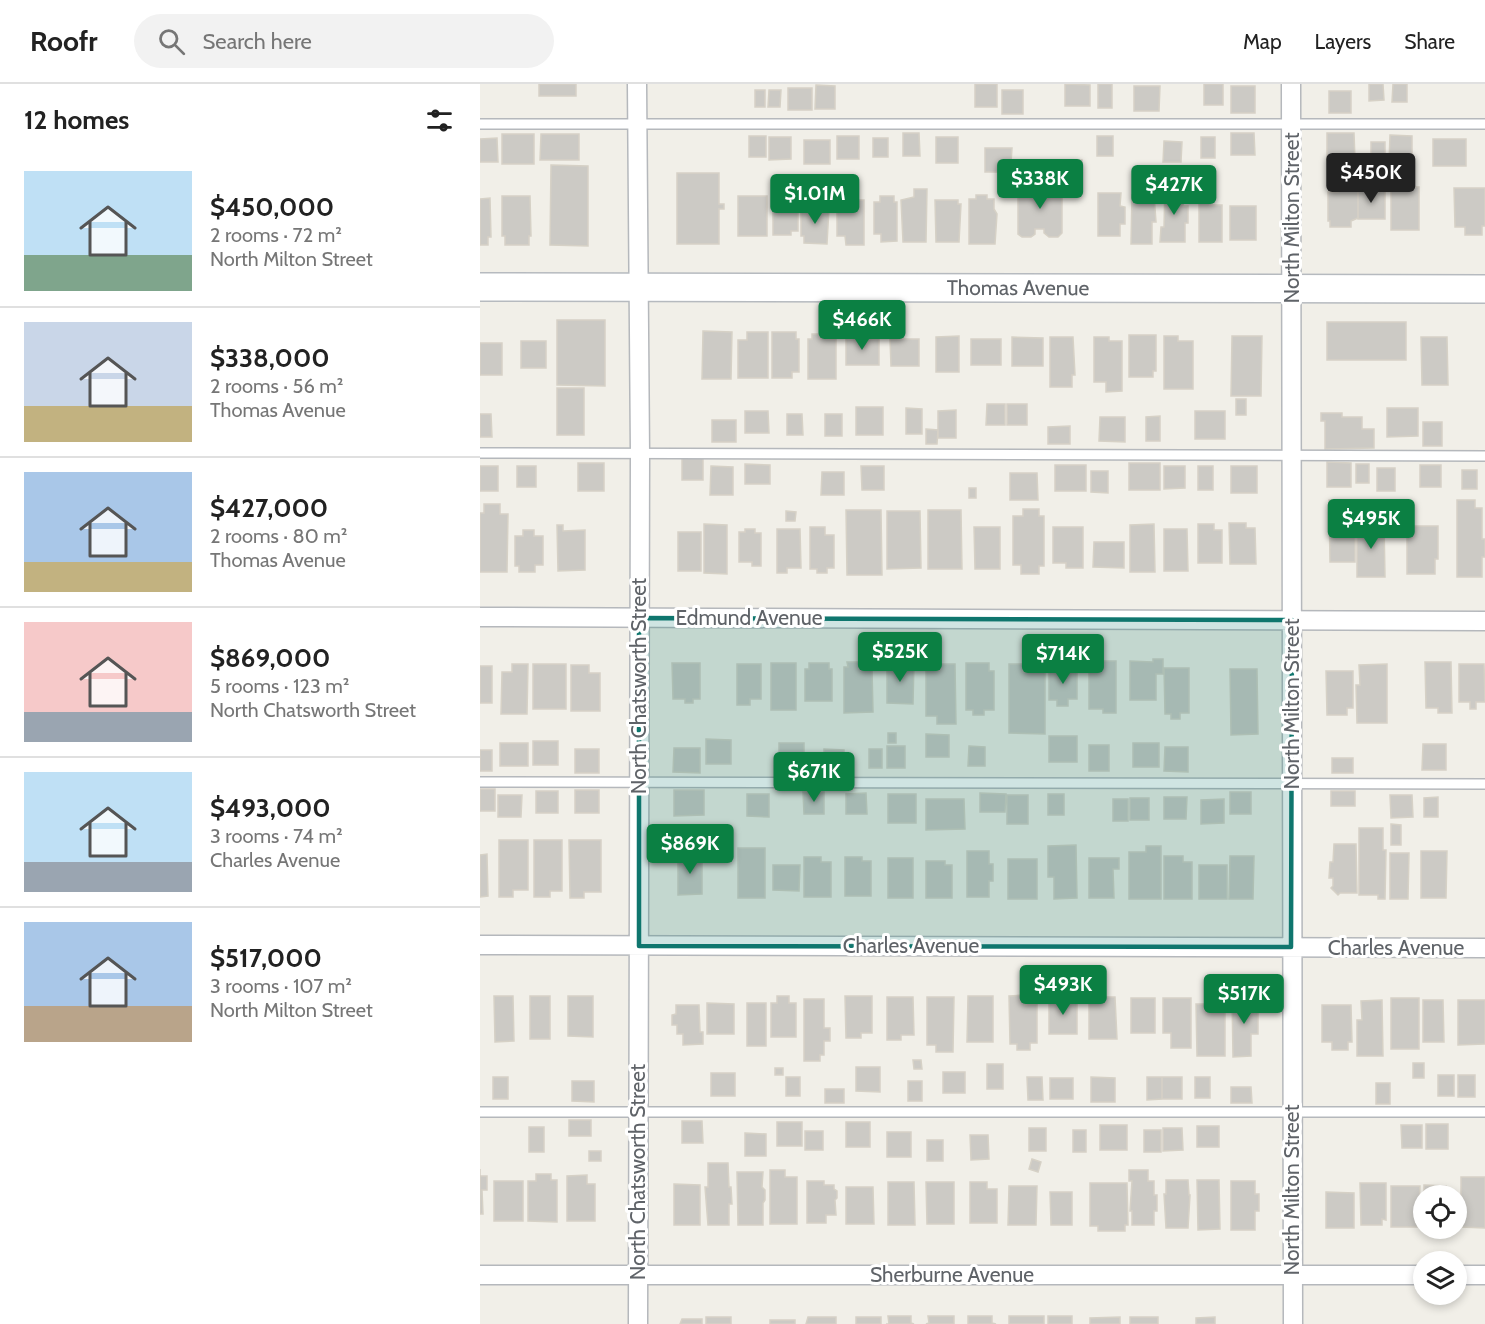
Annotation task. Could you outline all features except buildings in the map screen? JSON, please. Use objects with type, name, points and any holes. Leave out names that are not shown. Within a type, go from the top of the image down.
[{"type":"street","name":"North Chatsworth Street","points":[[637,84],[639,287],[638,1324]]},
{"type":"street","name":"North Milton Street","points":[[1291,84],[1293,1324]]},
{"type":"street","name":"Thomas Avenue","points":[[480,287],[1485,289]]},
{"type":"street","name":"Edmund Avenue","points":[[480,617],[1485,621]]},
{"type":"street","name":"Charles Avenue","points":[[480,945],[1485,948]]},
{"type":"street","name":"Sherburne Avenue","points":[[480,1275],[1413,1275]]},
{"type":"street","points":[[1467,1275],[1485,1275]]},
{"type":"lane","points":[[480,124],[1485,124]]},
{"type":"lane","points":[[480,453],[1485,456]]},
{"type":"lane","points":[[480,782],[1485,784]]},
{"type":"lane","points":[[480,1112],[1485,1112]]},
{"type":"highlighted area","points":[[639,618],[1292,620],[1291,947],[639,946]]}]
